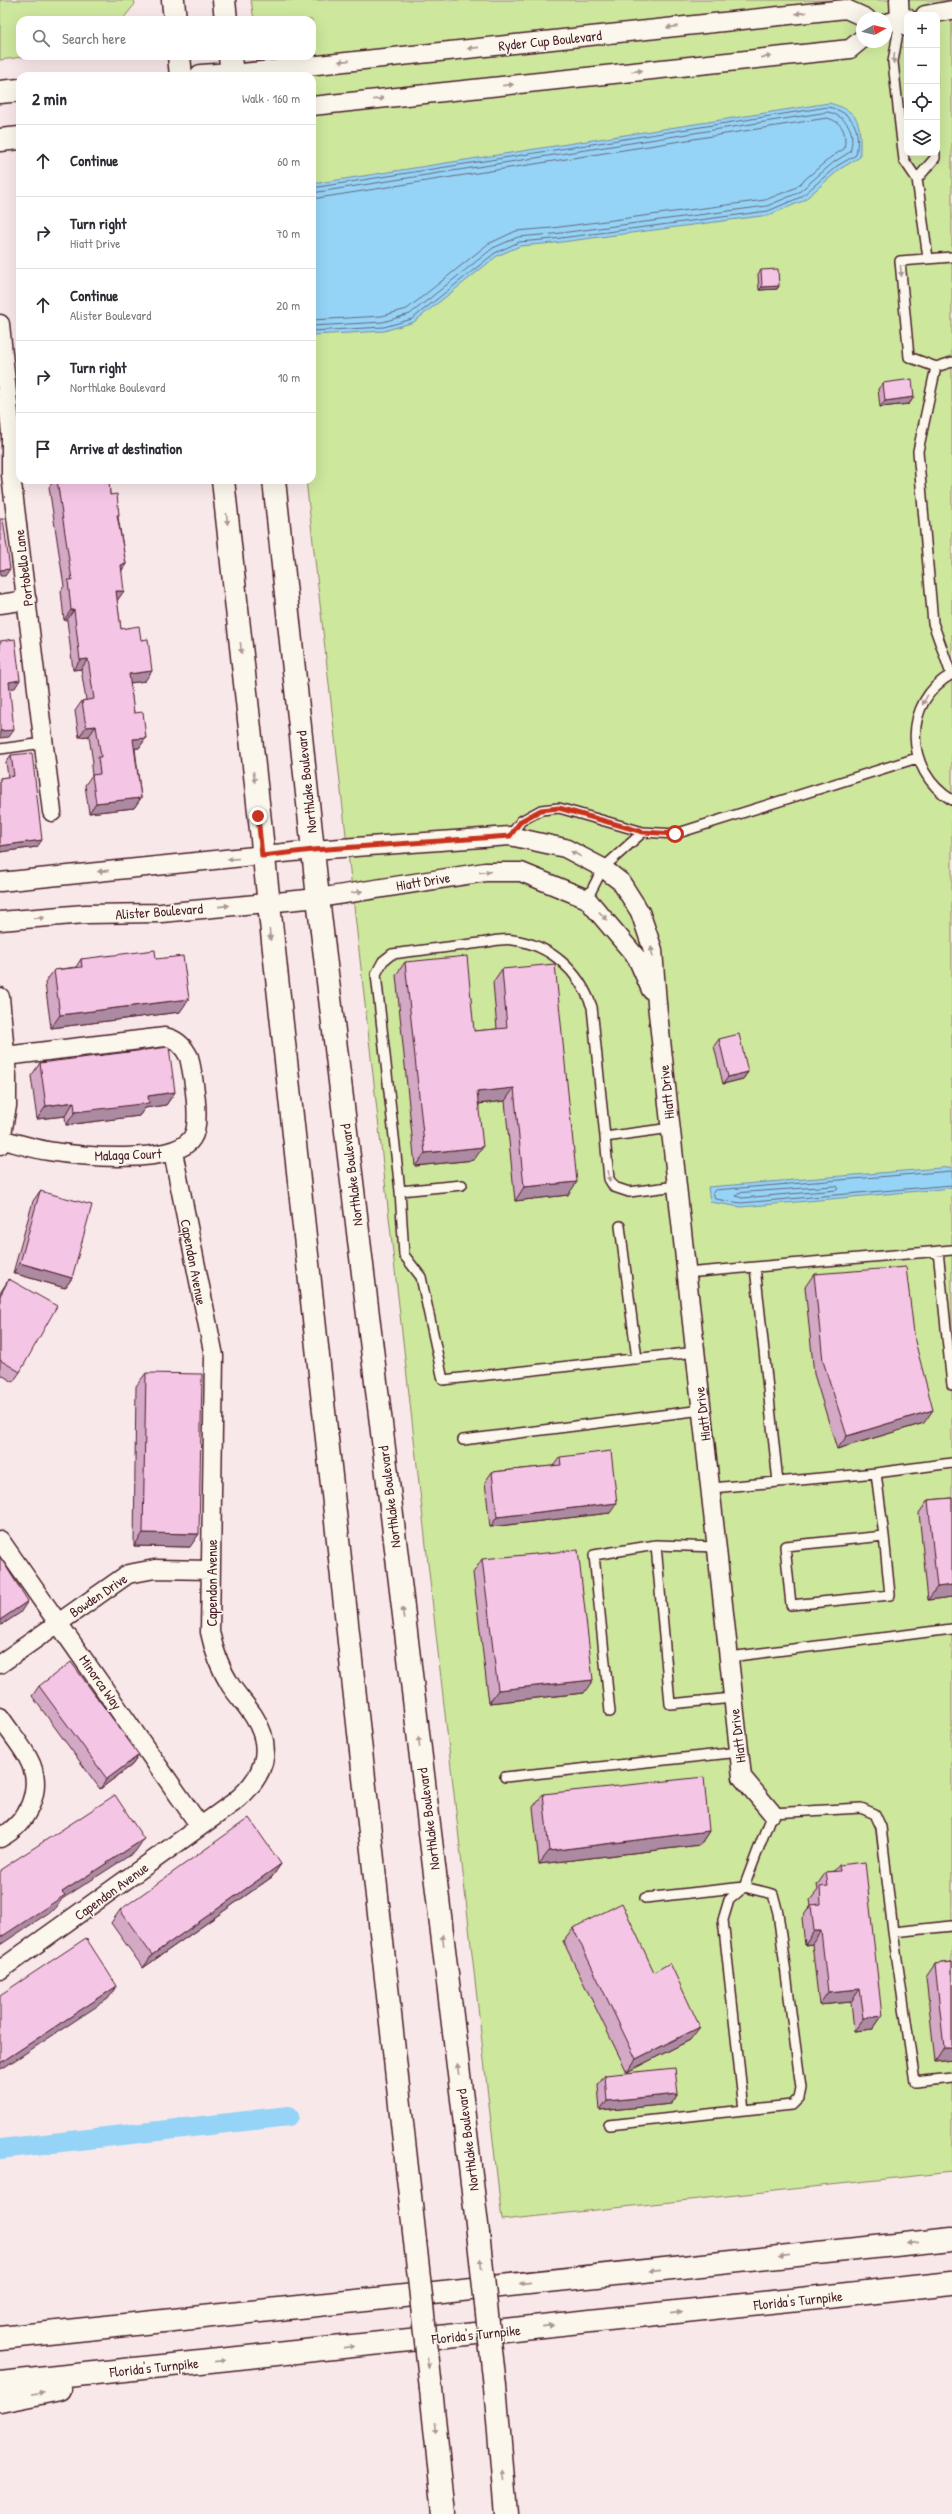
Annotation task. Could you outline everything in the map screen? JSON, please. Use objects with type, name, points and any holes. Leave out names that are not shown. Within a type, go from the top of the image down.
[{"type":"main road","points":[[173,0],[175,16]]},
{"type":"main road","points":[[224,0],[226,16]]},
{"type":"main road","points":[[179,60],[181,72]]},
{"type":"main road","points":[[218,72],[231,69]]},
{"type":"main road","points":[[0,92],[16,90]]},
{"type":"main road","points":[[0,140],[16,138]]},
{"type":"main road","points":[[223,484],[266,901],[331,1464],[444,2514]]},
{"type":"main road","name":"Northlake Boulevard","points":[[274,484],[318,898],[478,2233],[495,2386],[506,2514]]},
{"type":"main road","points":[[0,2338],[952,2239]]},
{"type":"main road","name":"Florida's Turnpike","points":[[0,2383],[952,2283]]},
{"type":"main road","points":[[0,2331],[104,2327]]},
{"type":"main road","points":[[0,2401],[190,2364]]},
{"type":"street","points":[[899,0],[900,23]]},
{"type":"street","name":"Ryder Cup Boulevard","points":[[231,69],[846,9],[856,14]]},
{"type":"street","points":[[940,12],[952,10]]},
{"type":"street","points":[[316,106],[850,49],[856,44]]},
{"type":"street","name":"Portobello Lane","points":[[0,325],[11,433],[6,476],[27,600],[52,812]]},
{"type":"street","points":[[0,604],[27,600]]},
{"type":"street","name":"Hiatt Drive","points":[[313,850],[510,836],[565,848],[603,868],[621,882],[640,912],[653,950],[657,1004],[686,1273],[712,1488],[742,1777],[772,1813]]},
{"type":"street","points":[[0,882],[313,850]]},
{"type":"street","name":"Hiatt Drive","points":[[318,898],[485,872],[520,872],[587,899],[637,958],[657,1004]]},
{"type":"street","name":"Alister Boulevard","points":[[0,921],[85,914],[161,913],[266,901],[318,898]]},
{"type":"street","points":[[0,997],[5,1056],[7,1106],[0,1141]]},
{"type":"street","name":"Malaga Court","points":[[0,1141],[73,1154],[125,1156],[173,1152],[187,1146],[196,1131],[189,1057],[186,1050],[171,1038],[5,1056]]},
{"type":"street","name":"Capendon Avenue","points":[[0,1970],[247,1792],[258,1779],[265,1755],[260,1728],[231,1685],[214,1649],[209,1612],[214,1356],[173,1152]]},
{"type":"street","name":"Minorca Way","points":[[0,1540],[59,1622],[200,1826]]},
{"type":"street","name":"Bowden Drive","points":[[0,1664],[128,1574],[155,1569],[210,1570]]},
{"type":"street","points":[[0,1718],[29,1758],[35,1780],[32,1804],[25,1817],[17,1827],[0,1838]]},
{"type":"lane","points":[[900,23],[893,62],[904,160],[918,179],[928,258]]},
{"type":"lane","points":[[918,179],[935,156]]},
{"type":"lane","points":[[952,257],[900,261],[909,357],[936,367],[952,362]]},
{"type":"lane","points":[[936,367],[918,451],[933,623],[952,674],[942,680],[926,696],[916,719],[914,742],[917,758],[924,773],[934,787],[952,800]]},
{"type":"lane","points":[[0,748],[44,743]]},
{"type":"lane","points":[[510,836],[521,821],[541,810],[559,808],[643,832],[675,834],[917,758]]},
{"type":"lane","points":[[587,899],[603,868],[643,832]]},
{"type":"lane","points":[[677,1186],[629,1192],[614,1187],[609,1179],[592,1007],[587,993],[565,963],[538,945],[512,939],[392,954],[383,961],[376,974],[400,1191],[404,1255],[421,1277],[443,1380],[696,1352]]},
{"type":"lane","points":[[605,1137],[671,1128]]},
{"type":"lane","points":[[400,1191],[462,1185]]},
{"type":"lane","points":[[620,1226],[636,1359]]},
{"type":"lane","points":[[686,1273],[952,1250]]},
{"type":"lane","points":[[938,1251],[952,1385]]},
{"type":"lane","points":[[755,1267],[778,1482]]},
{"type":"lane","points":[[463,1440],[702,1410]]},
{"type":"lane","points":[[712,1488],[876,1473],[952,1464]]},
{"type":"lane","points":[[876,1473],[884,1536],[890,1595],[791,1606],[785,1546],[884,1536]]},
{"type":"lane","points":[[610,1712],[594,1555],[656,1545],[717,1547]]},
{"type":"lane","points":[[656,1545],[670,1704],[733,1698]]},
{"type":"lane","points":[[729,1657],[952,1629]]},
{"type":"lane","points":[[504,1777],[740,1752]]},
{"type":"lane","points":[[744,2110],[723,1920],[728,1900],[744,1886],[772,1813],[861,1808],[875,1814],[881,1827],[892,1932],[915,2082],[952,2078]]},
{"type":"lane","points":[[609,2125],[792,2105],[799,2098],[801,2088],[778,1913],[773,1894],[744,1886],[645,1898]]},
{"type":"lane","points":[[892,1932],[952,1926]]},
{"type":"green space","points":[[0,0],[134,0],[135,4],[125,16],[16,16],[16,58],[0,60]]},
{"type":"green space","points":[[251,0],[952,0],[952,2172],[502,2220],[306,484],[316,484],[316,72],[260,72],[258,60],[316,60],[316,16],[253,16]]},
{"type":"water","points":[[829,103],[848,111],[854,116],[857,121],[860,136],[860,157],[840,169],[803,201],[769,215],[554,243],[520,246],[497,256],[414,322],[384,331],[316,335],[316,183]]},
{"type":"water","points":[[952,1167],[952,1188],[741,1207],[710,1202],[708,1187]]},
{"type":"building","points":[[778,269],[779,286],[762,287],[761,270]]},
{"type":"building","points":[[912,379],[914,397],[885,401],[883,383]]},
{"type":"building","points":[[58,484],[109,484],[110,495],[117,494],[119,515],[117,515],[126,564],[121,565],[124,591],[116,591],[121,629],[139,626],[141,640],[148,639],[152,671],[129,674],[134,713],[143,712],[146,738],[133,739],[141,798],[96,803],[92,775],[100,774],[98,757],[101,757],[96,726],[86,727],[82,701],[94,699],[88,659],[80,660],[74,610],[71,610],[68,580],[72,580]]},
{"type":"building","points":[[0,519],[3,519],[10,569],[0,570]]},
{"type":"building","points":[[15,639],[20,680],[9,682],[14,730],[0,731],[0,641]]},
{"type":"building","points":[[32,753],[42,840],[0,846],[0,778],[14,776],[11,755]]},
{"type":"building","points":[[155,950],[156,959],[183,956],[189,999],[60,1015],[54,970],[82,967],[81,959]]},
{"type":"building","points":[[467,956],[474,1031],[507,1028],[502,969],[555,964],[577,1182],[524,1187],[514,1088],[477,1092],[483,1147],[425,1153],[405,962]]},
{"type":"building","points":[[739,1034],[748,1072],[728,1077],[719,1039]]},
{"type":"building","points":[[169,1047],[175,1092],[148,1096],[149,1103],[75,1112],[74,1102],[46,1106],[40,1063]]},
{"type":"building","points":[[40,1191],[92,1205],[72,1278],[20,1263]]},
{"type":"building","points":[[906,1267],[915,1341],[933,1410],[847,1436],[823,1361],[814,1274]]},
{"type":"building","points":[[9,1279],[57,1306],[20,1372],[0,1360],[0,1296]]},
{"type":"building","points":[[146,1373],[202,1374],[199,1534],[143,1533]]},
{"type":"building","points":[[611,1451],[617,1503],[497,1517],[492,1472],[561,1465],[560,1457]]},
{"type":"building","points":[[952,1498],[952,1585],[937,1587],[928,1500]]},
{"type":"building","points":[[578,1550],[593,1680],[498,1690],[482,1559]]},
{"type":"building","points":[[0,1557],[28,1601],[0,1620]]},
{"type":"building","points":[[71,1662],[139,1755],[107,1779],[39,1686]]},
{"type":"building","points":[[704,1777],[709,1831],[549,1851],[543,1794]]},
{"type":"building","points":[[115,1795],[144,1839],[62,1892],[65,1895],[1,1937],[0,1870]]},
{"type":"building","points":[[249,1818],[281,1864],[152,1955],[120,1910]]},
{"type":"building","points":[[865,1862],[882,2016],[864,2018],[860,1989],[828,1992],[821,1931],[814,1931],[811,1905],[821,1904],[820,1887],[828,1886],[826,1872],[840,1871],[839,1865]]},
{"type":"building","points":[[622,1903],[654,1972],[670,1963],[700,2027],[636,2059],[573,1928]]},
{"type":"building","points":[[86,1938],[117,1986],[0,2063],[0,1995]]},
{"type":"building","points":[[952,1962],[952,2048],[944,2048],[935,1964]]},
{"type":"building","points":[[675,2068],[678,2094],[607,2101],[605,2075]]},
{"type":"waterway","points":[[0,2149],[289,2116]]},
{"type":"route","points":[[258,816],[262,856],[313,850],[510,836],[521,821],[541,810],[559,808],[643,832],[675,834]]}]
